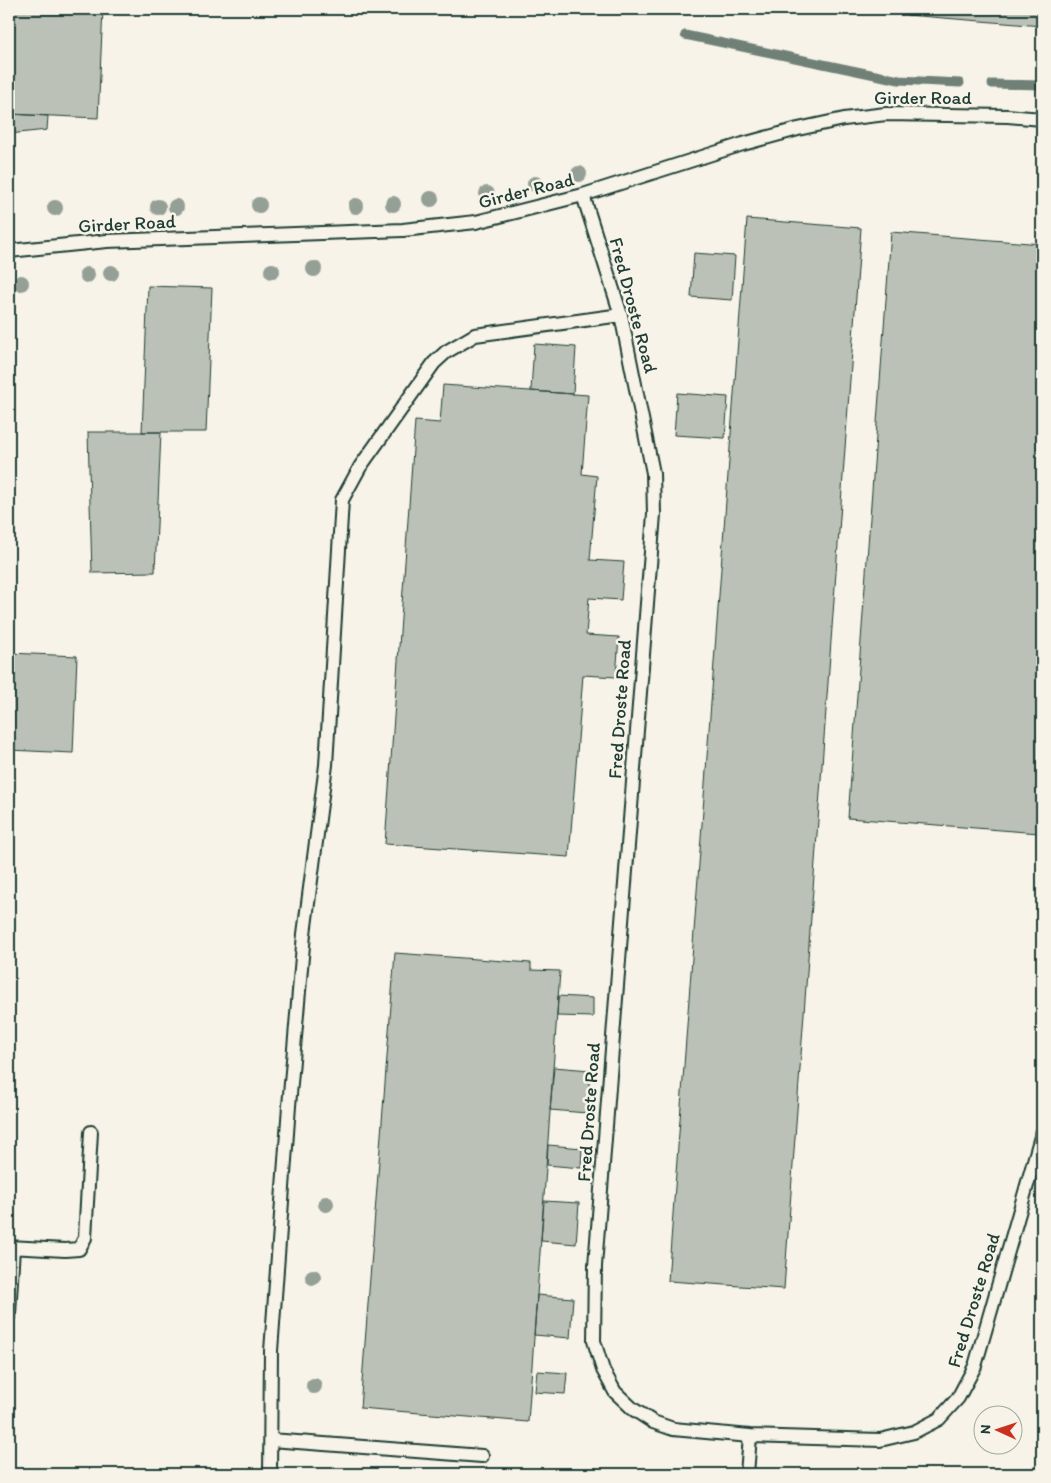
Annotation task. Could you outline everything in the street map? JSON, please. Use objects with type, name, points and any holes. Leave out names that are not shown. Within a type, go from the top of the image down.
[{"type":"lane","name":"Girder Road","points":[[9,251],[106,241],[403,230],[476,222],[584,195],[743,144],[844,118],[886,114],[1008,116],[1042,119]]},
{"type":"lane","name":"Fred Droste Road","points":[[584,195],[620,314],[653,473],[654,514],[595,1266],[594,1341],[604,1370],[615,1392],[633,1409],[653,1422],[673,1429],[750,1436],[880,1440],[914,1432],[939,1418],[958,1398],[975,1366],[1042,1133]]},
{"type":"lane","points":[[270,1474],[271,1351],[288,1116],[304,934],[326,764],[342,500],[360,467],[434,363],[446,352],[475,336],[620,314]]},
{"type":"lane","points":[[9,1315],[11,1247],[79,1249],[84,1238],[91,1132]]},
{"type":"lane","points":[[747,1474],[750,1436]]},
{"type":"lane","points":[[271,1440],[482,1456]]},
{"type":"building","points":[[9,9],[103,9],[98,118],[9,114]]},
{"type":"building","points":[[908,9],[1042,9],[1042,26],[907,15]]},
{"type":"building","points":[[9,114],[48,116],[47,130],[9,134]]},
{"type":"building","points":[[747,219],[861,228],[784,1289],[668,1281]]},
{"type":"building","points":[[891,232],[1042,244],[1042,781],[1039,833],[848,818]]},
{"type":"building","points":[[694,253],[735,256],[732,300],[691,297]]},
{"type":"building","points":[[148,286],[212,288],[206,432],[142,432]]},
{"type":"building","points":[[534,344],[576,347],[573,394],[531,391]]},
{"type":"building","points":[[443,385],[588,395],[582,474],[597,476],[590,560],[624,562],[621,600],[589,598],[586,635],[619,637],[616,677],[583,675],[569,857],[385,844],[415,421],[440,423]]},
{"type":"building","points":[[677,393],[728,397],[725,438],[674,435]]},
{"type":"building","points":[[88,432],[161,432],[155,572],[92,573]]},
{"type":"building","points":[[9,653],[77,656],[73,753],[9,750]]},
{"type":"building","points":[[395,953],[531,963],[531,970],[560,971],[528,1422],[360,1408]]},
{"type":"building","points":[[558,996],[593,998],[593,1017],[557,1016]]},
{"type":"building","points":[[554,1067],[590,1070],[587,1113],[550,1110]]},
{"type":"building","points":[[548,1145],[582,1148],[581,1168],[547,1165]]},
{"type":"building","points":[[544,1201],[579,1203],[576,1244],[541,1241]]},
{"type":"building","points":[[537,1295],[573,1298],[570,1338],[534,1335]]},
{"type":"building","points":[[537,1371],[567,1373],[565,1394],[535,1392]]},
{"type":"waterway","points":[[685,35],[899,80],[960,83]]},
{"type":"waterway","points":[[992,84],[1042,85]]}]
